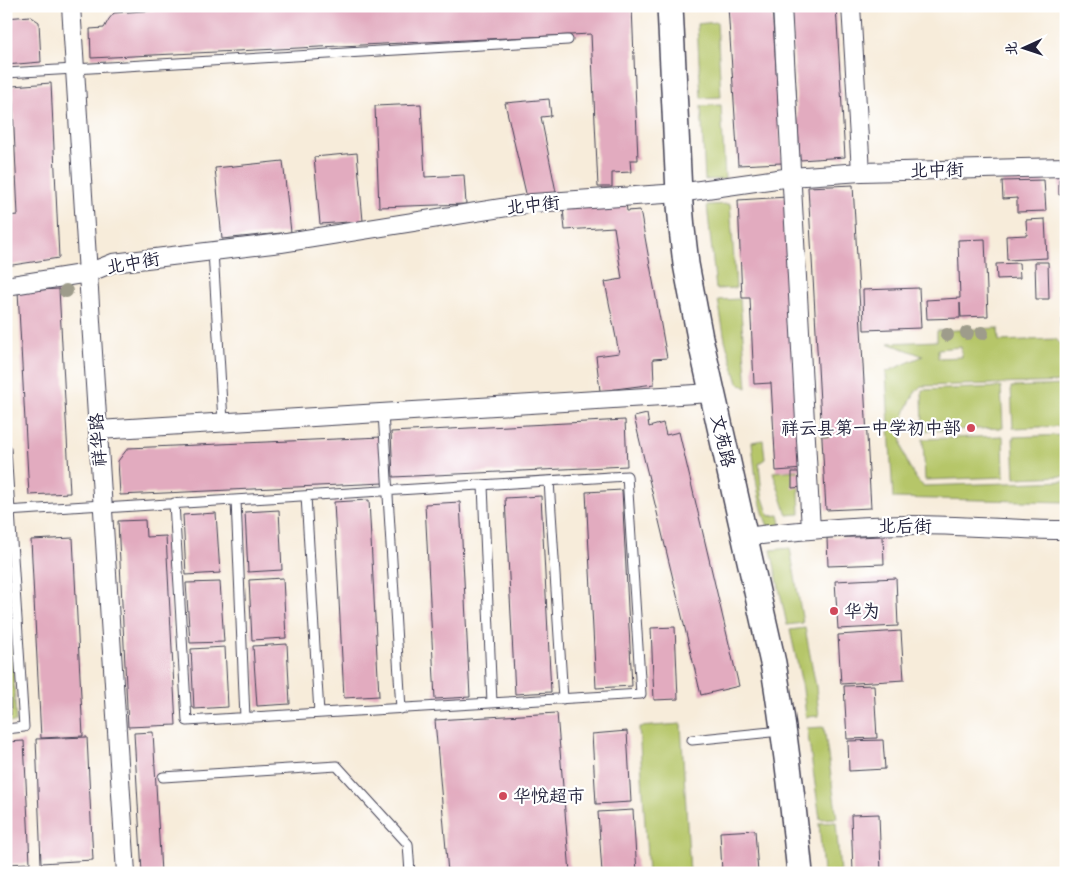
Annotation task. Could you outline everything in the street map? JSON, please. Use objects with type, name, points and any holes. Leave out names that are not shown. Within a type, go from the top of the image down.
[{"type":"main road","name":"文苑路","points":[[670,6],[679,193],[686,264],[718,425],[773,663],[784,731],[800,873]]},
{"type":"street","name":"祥华路","points":[[71,6],[126,873]]},
{"type":"street","points":[[782,6],[811,530]]},
{"type":"street","points":[[851,6],[860,172]]},
{"type":"street","name":"北中街","points":[[6,286],[88,273],[113,263],[281,243],[533,203],[679,193],[791,177],[860,172],[1066,167]]},
{"type":"street","points":[[98,430],[712,393]]},
{"type":"street","name":"北后街","points":[[745,537],[811,530],[915,525],[1066,530]]},
{"type":"lane","points":[[6,73],[568,40]]},
{"type":"lane","points":[[213,251],[223,422]]},
{"type":"lane","points":[[383,413],[401,708]]},
{"type":"lane","points":[[6,449],[8,511],[24,727],[6,728]]},
{"type":"lane","points":[[8,511],[236,500],[627,476],[640,694],[187,722],[174,503]]},
{"type":"lane","points":[[550,481],[563,699]]},
{"type":"lane","points":[[482,485],[492,703]]},
{"type":"lane","points":[[306,496],[319,713]]},
{"type":"lane","points":[[236,500],[246,718]]},
{"type":"lane","points":[[692,740],[784,731]]},
{"type":"lane","points":[[163,777],[337,766],[408,844],[410,873]]},
{"type":"green space","points":[[717,22],[721,97],[701,98],[697,24]]},
{"type":"green space","points":[[721,105],[725,179],[705,180],[701,106]]},
{"type":"green space","points":[[730,204],[736,288],[716,289],[707,205]]},
{"type":"green space","points":[[740,299],[747,388],[738,383],[725,340],[718,300]]},
{"type":"green space","points":[[998,328],[999,341],[1056,339],[1061,345],[1066,345],[1066,382],[921,386],[909,403],[902,429],[902,445],[906,460],[918,480],[924,486],[1066,481],[1066,502],[893,498],[886,372],[923,356],[888,343],[937,341],[937,331]],"holes":[[[961,347],[962,357],[938,358],[938,349]]]},
{"type":"green space","points":[[1066,385],[1066,426],[1013,428],[1011,387]]},
{"type":"green space","points":[[1001,387],[1003,428],[923,431],[922,390]]},
{"type":"green space","points":[[1066,435],[1066,476],[1015,478],[1013,437]]},
{"type":"green space","points":[[1003,436],[1004,477],[925,480],[923,439]]},
{"type":"green space","points":[[763,440],[765,459],[759,463],[762,495],[769,516],[779,515],[782,528],[769,529],[759,497],[752,442]]},
{"type":"green space","points":[[798,470],[800,514],[787,515],[773,472]]},
{"type":"green space","points":[[6,544],[16,722],[6,723]]},
{"type":"green space","points":[[790,548],[803,623],[787,625],[771,550]]},
{"type":"green space","points":[[805,628],[816,687],[819,716],[806,717],[803,689],[790,630]]},
{"type":"green space","points":[[681,724],[690,873],[648,873],[639,727]]},
{"type":"green space","points":[[824,727],[837,818],[820,819],[807,728]]},
{"type":"green space","points":[[836,822],[840,873],[823,873],[819,823]]},
{"type":"building","points":[[218,6],[632,6],[638,160],[630,160],[631,172],[612,173],[612,187],[598,187],[591,34],[91,58],[90,29],[104,28],[114,13]]},
{"type":"building","points":[[728,6],[772,6],[782,163],[738,165]]},
{"type":"building","points":[[791,6],[836,6],[845,157],[800,160]]},
{"type":"building","points":[[30,16],[39,22],[41,62],[6,65],[6,18]]},
{"type":"building","points":[[51,83],[59,258],[6,266],[6,216],[18,215],[12,86]]},
{"type":"building","points":[[549,99],[551,116],[541,117],[556,192],[528,202],[505,103]]},
{"type":"building","points":[[421,104],[425,177],[464,175],[466,204],[379,207],[375,106]]},
{"type":"building","points":[[357,153],[363,221],[320,224],[314,157]]},
{"type":"building","points":[[283,161],[291,232],[222,239],[215,168]]},
{"type":"building","points":[[1059,179],[1066,179],[1066,194],[1059,195]]},
{"type":"building","points":[[1044,180],[1046,211],[1017,212],[1017,198],[1003,199],[1002,181]]},
{"type":"building","points":[[853,185],[871,508],[826,510],[808,187]]},
{"type":"building","points":[[787,197],[804,469],[776,471],[771,383],[754,384],[750,298],[742,298],[738,200]]},
{"type":"building","points":[[626,203],[627,211],[640,210],[667,358],[653,359],[654,384],[600,391],[596,356],[619,353],[605,282],[622,279],[614,227],[565,230],[563,208]]},
{"type":"building","points":[[1045,219],[1047,258],[1007,260],[1006,236],[1027,235],[1026,220]]},
{"type":"building","points":[[985,239],[988,316],[961,317],[960,303],[960,318],[927,319],[926,300],[960,298],[958,240]]},
{"type":"building","points":[[1035,262],[1048,262],[1049,299],[1036,299]]},
{"type":"building","points":[[1019,263],[1020,278],[997,279],[996,264]]},
{"type":"building","points":[[919,288],[921,328],[864,330],[863,290]]},
{"type":"building","points":[[59,289],[70,493],[29,495],[18,291]]},
{"type":"building","points":[[1062,319],[1066,319],[1066,343],[1063,343]]},
{"type":"building","points":[[647,414],[649,427],[663,423],[666,435],[679,432],[739,686],[701,695],[634,417]]},
{"type":"building","points":[[625,420],[627,466],[393,477],[391,432]]},
{"type":"building","points":[[382,437],[384,483],[120,495],[118,461],[128,448]]},
{"type":"building","points":[[792,472],[803,472],[804,487],[792,488]]},
{"type":"building","points":[[622,490],[632,686],[596,688],[586,492]]},
{"type":"building","points":[[541,496],[551,692],[515,694],[505,498]]},
{"type":"building","points":[[369,500],[379,696],[344,698],[334,502]]},
{"type":"building","points":[[460,502],[470,697],[435,699],[425,504]]},
{"type":"building","points":[[279,510],[282,570],[248,572],[245,512]]},
{"type":"building","points":[[216,513],[220,573],[186,575],[183,515]]},
{"type":"building","points":[[145,520],[146,537],[166,536],[176,725],[128,727],[118,521]]},
{"type":"building","points":[[883,536],[884,564],[828,566],[827,538]]},
{"type":"building","points":[[73,538],[83,736],[41,738],[31,540]]},
{"type":"building","points":[[283,578],[286,638],[252,640],[249,580]]},
{"type":"building","points":[[896,578],[898,626],[838,629],[835,581]]},
{"type":"building","points":[[220,582],[224,642],[190,643],[186,583]]},
{"type":"building","points":[[675,627],[678,699],[654,700],[651,628]]},
{"type":"building","points":[[901,631],[904,680],[841,684],[838,635]]},
{"type":"building","points":[[287,644],[290,704],[257,706],[253,646]]},
{"type":"building","points":[[225,647],[228,707],[194,709],[191,649]]},
{"type":"building","points":[[6,657],[8,657],[11,715],[6,715]]},
{"type":"building","points":[[874,685],[877,738],[847,739],[844,686]]},
{"type":"building","name":"华悦超市","points":[[557,713],[570,873],[448,873],[435,720]]},
{"type":"building","points":[[627,731],[631,802],[596,804],[592,734]]},
{"type":"building","points":[[153,732],[161,873],[142,873],[134,733]]},
{"type":"building","points":[[87,737],[93,860],[41,863],[36,739]]},
{"type":"building","points":[[883,740],[885,769],[849,771],[848,741]]},
{"type":"building","points":[[24,741],[30,863],[6,864],[6,742]]},
{"type":"building","points":[[633,810],[637,873],[602,873],[598,812]]},
{"type":"building","points":[[879,814],[881,873],[853,873],[851,815]]},
{"type":"building","points":[[755,830],[758,873],[722,873],[720,832]]},
{"type":"place","name":"祥云县第一中学初中部","points":[[971,428]]},
{"type":"place","name":"华为","points":[[834,611]]},
{"type":"place","name":"华悦超市","points":[[503,796]]}]
